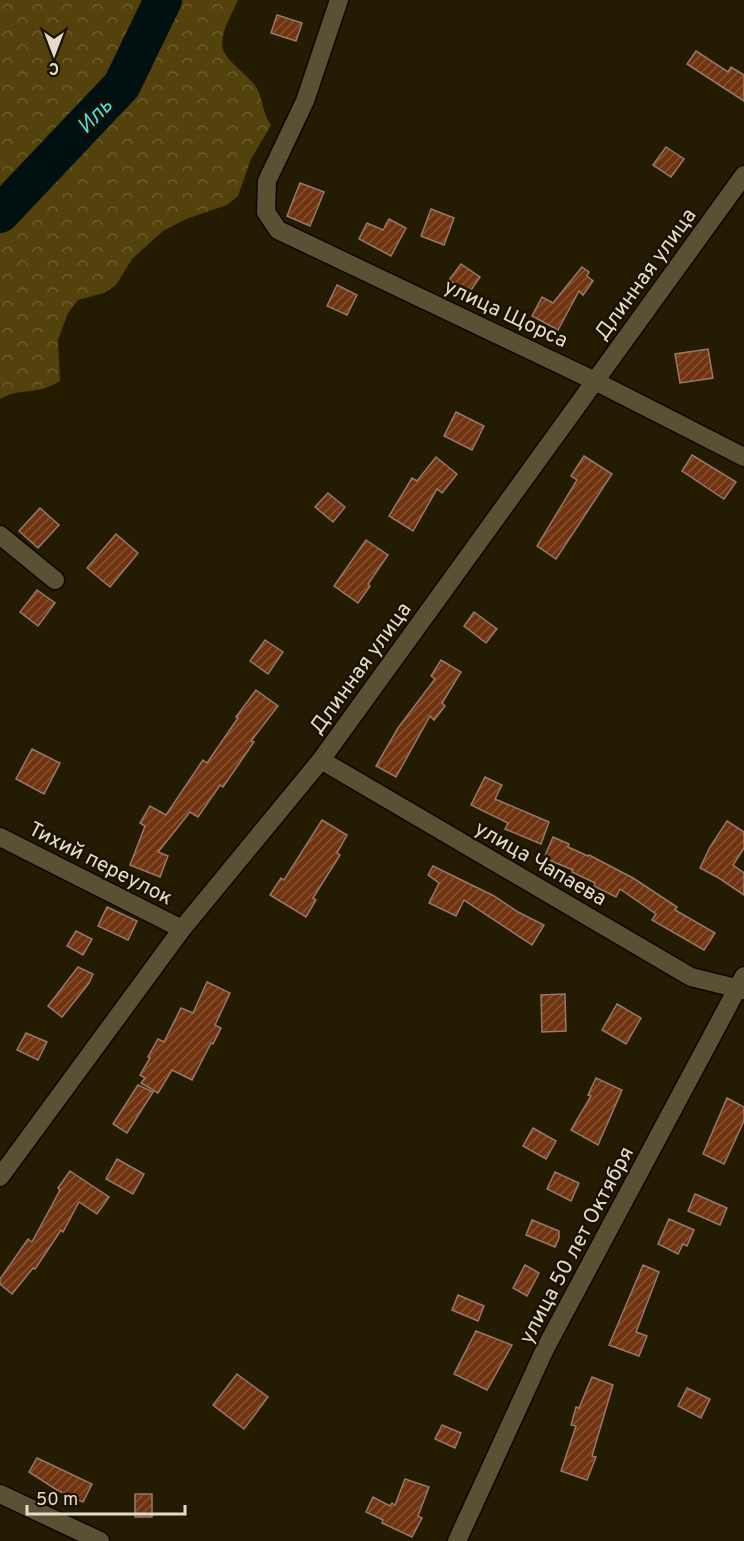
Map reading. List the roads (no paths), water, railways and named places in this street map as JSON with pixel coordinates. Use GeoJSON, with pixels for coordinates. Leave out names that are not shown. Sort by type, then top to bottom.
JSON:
{"type":"FeatureCollection","features":[{"type":"Feature","properties":{"kind":"street","name":"улица Щорса"},"geometry":{"type":"LineString","coordinates":[[339,0],[305,101],[267,181],[266,212],[278,230],[595,381],[744,458]]}},
{"type":"Feature","properties":{"kind":"street","name":"Длинная улица"},"geometry":{"type":"LineString","coordinates":[[0,1177],[182,929],[321,760],[744,176]]}},
{"type":"Feature","properties":{"kind":"street"},"geometry":{"type":"LineString","coordinates":[[0,535],[55,580]]}},
{"type":"Feature","properties":{"kind":"street","name":"улица Чапаева"},"geometry":{"type":"LineString","coordinates":[[321,760],[692,977],[742,985]]}},
{"type":"Feature","properties":{"kind":"street","name":"Тихий переулок"},"geometry":{"type":"LineString","coordinates":[[0,837],[182,929]]}},
{"type":"Feature","properties":{"kind":"street","name":"улица 50 лет Октября"},"geometry":{"type":"LineString","coordinates":[[457,1541],[545,1349],[742,985]]}},
{"type":"Feature","properties":{"kind":"street"},"geometry":{"type":"LineString","coordinates":[[0,1494],[100,1541]]}},
{"type":"Feature","properties":{"kind":"waterway","name":"Иль"},"geometry":{"type":"LineString","coordinates":[[0,214],[122,85],[163,0]]}}]}
